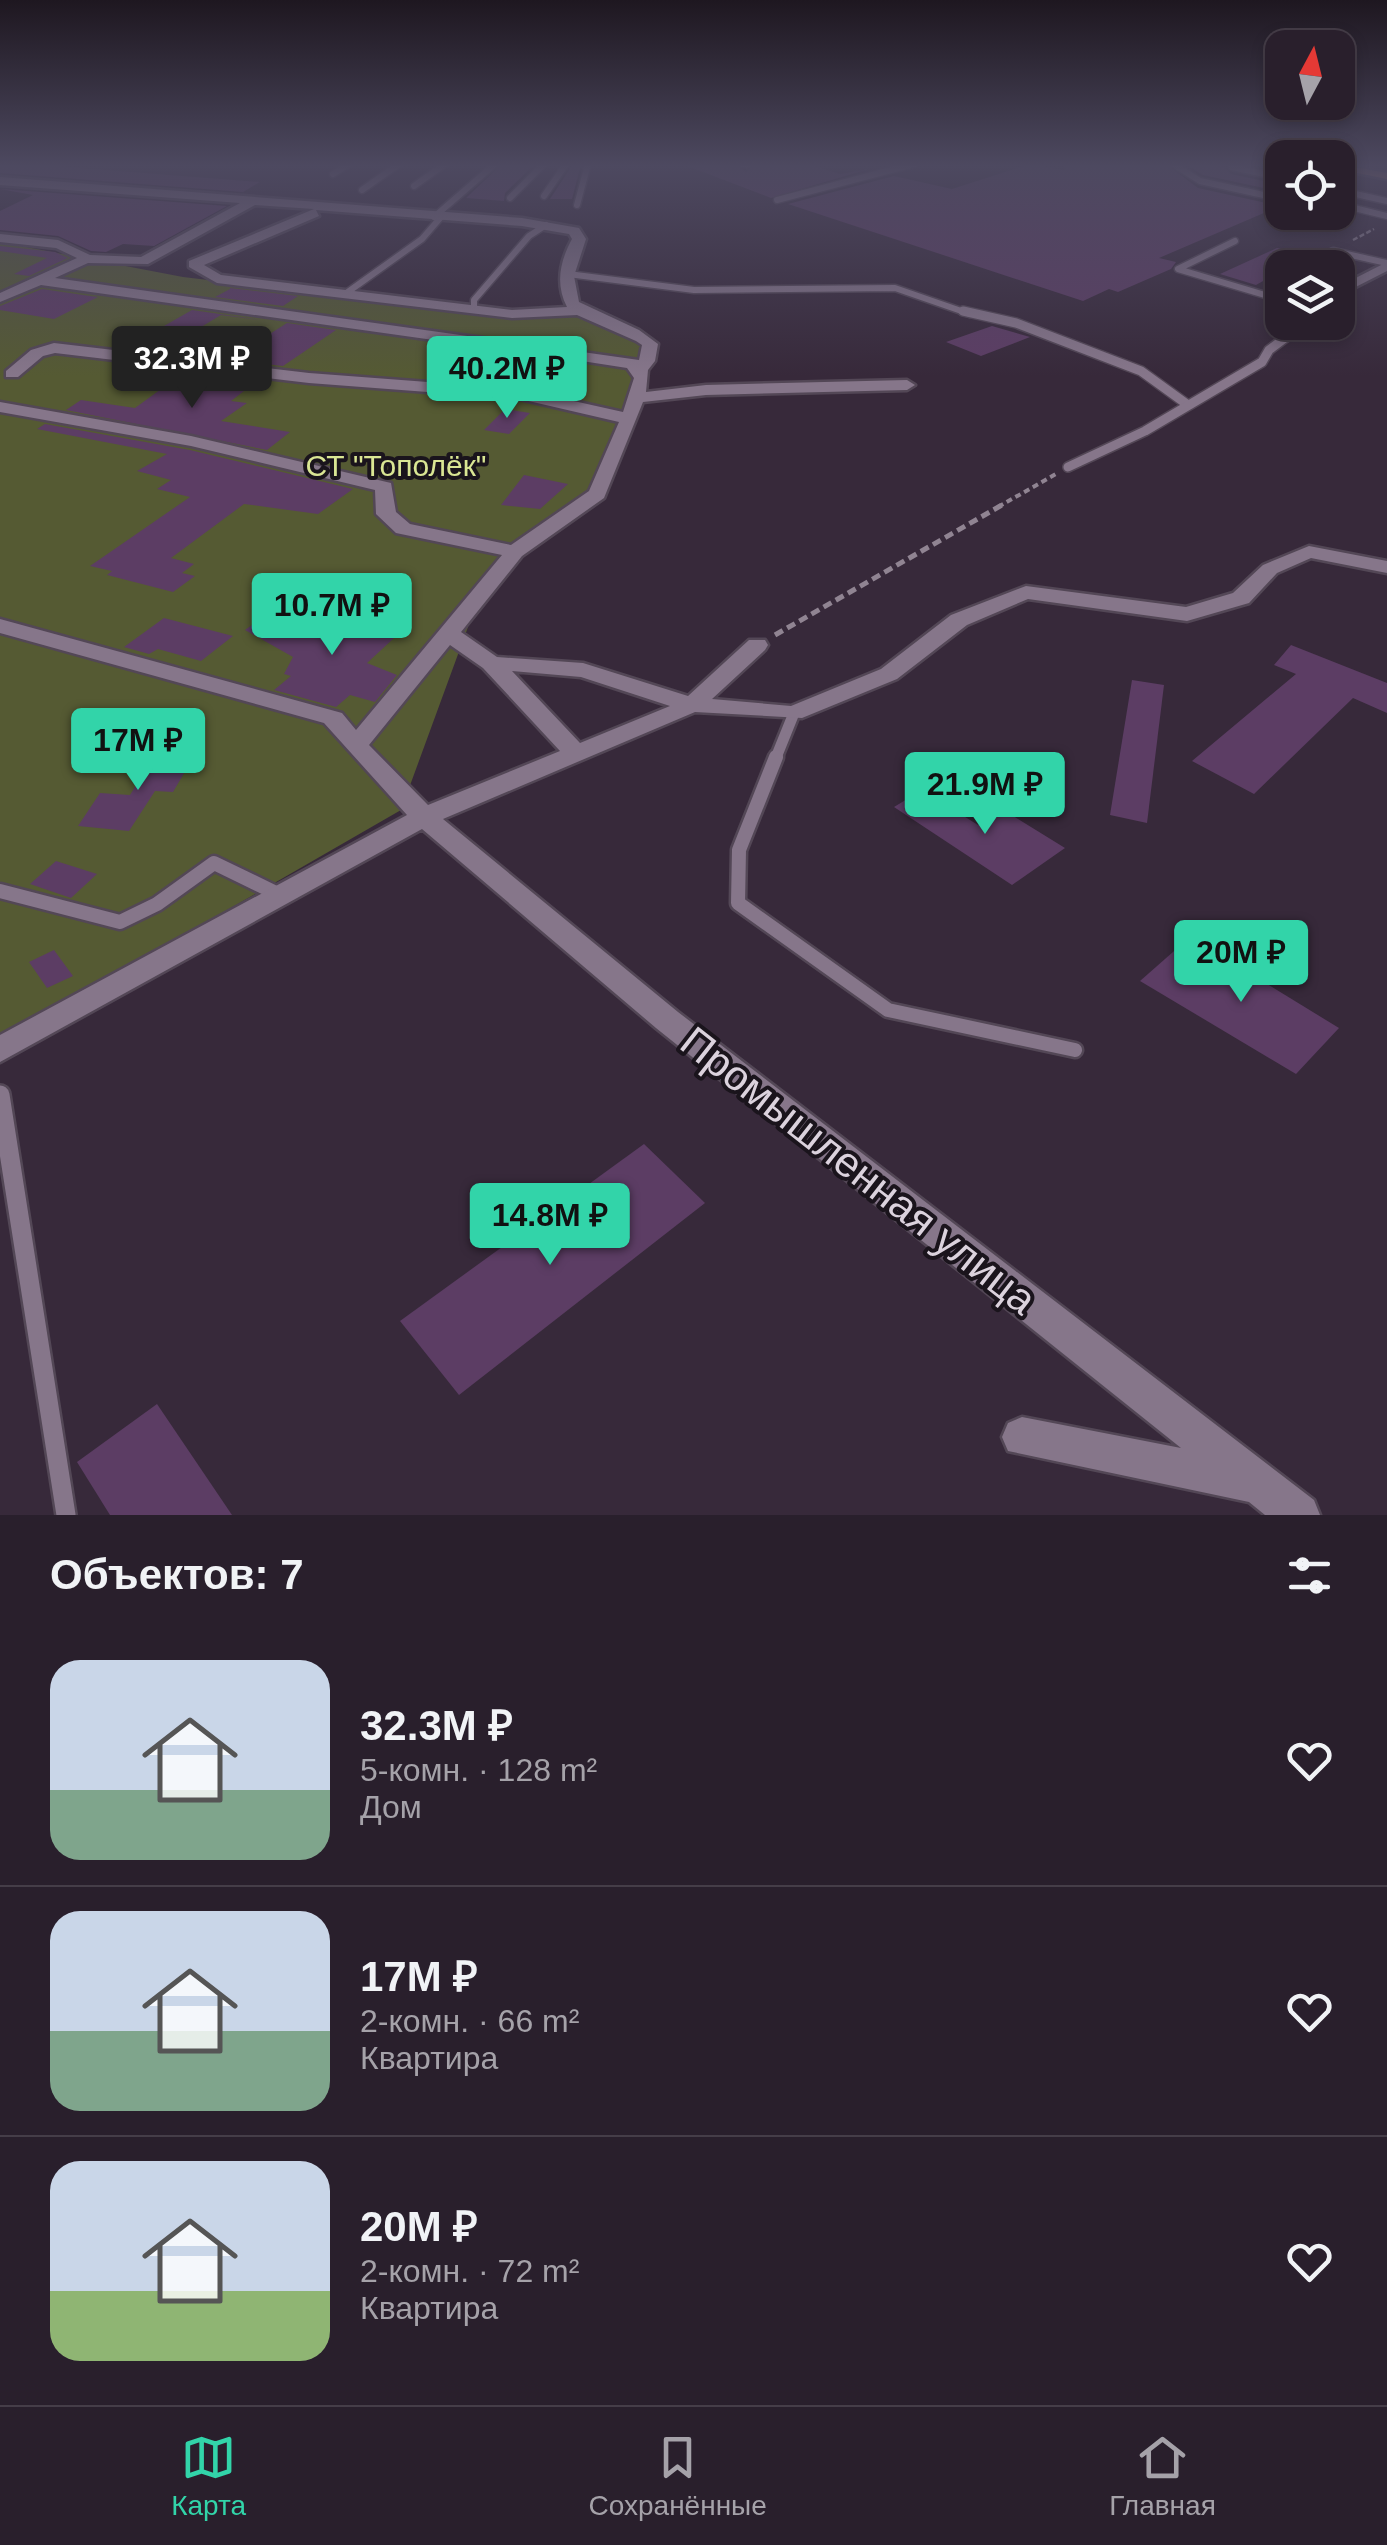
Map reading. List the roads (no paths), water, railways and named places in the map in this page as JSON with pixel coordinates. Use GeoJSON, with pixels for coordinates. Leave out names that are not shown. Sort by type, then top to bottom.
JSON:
{"type":"FeatureCollection","features":[{"type":"Feature","properties":{"kind":"street"},"geometry":{"type":"LineString","coordinates":[[0,298],[86,258],[143,261],[192,235]]}},
{"type":"Feature","properties":{"kind":"street"},"geometry":{"type":"LineString","coordinates":[[261,235],[194,264],[217,279],[474,306],[512,314],[579,311],[636,331],[650,344],[647,361],[640,369]]}},
{"type":"Feature","properties":{"kind":"street"},"geometry":{"type":"LineString","coordinates":[[576,235],[579,239],[570,252],[568,274],[571,302],[579,311]]}},
{"type":"Feature","properties":{"kind":"street"},"geometry":{"type":"LineString","coordinates":[[0,238],[50,244],[82,253],[86,258]]}},
{"type":"Feature","properties":{"kind":"street"},"geometry":{"type":"LineString","coordinates":[[1355,283],[1387,264]]}},
{"type":"Feature","properties":{"kind":"street"},"geometry":{"type":"LineString","coordinates":[[37,280],[585,356],[632,364],[640,369],[642,378],[629,419],[597,494],[515,552],[356,746]]}},
{"type":"Feature","properties":{"kind":"street"},"geometry":{"type":"LineString","coordinates":[[12,374],[38,352],[72,350],[309,378],[520,394],[629,419]]}},
{"type":"Feature","properties":{"kind":"street"},"geometry":{"type":"LineString","coordinates":[[633,398],[706,390],[907,386]]}},
{"type":"Feature","properties":{"kind":"street"},"geometry":{"type":"LineString","coordinates":[[0,407],[191,441],[384,487],[386,514],[403,529],[515,552]]}},
{"type":"Feature","properties":{"kind":"street"},"geometry":{"type":"LineString","coordinates":[[491,663],[584,670],[692,705],[794,713],[889,674],[959,620],[1026,592],[1187,614],[1240,598],[1270,569],[1309,552],[1387,567]]}},
{"type":"Feature","properties":{"kind":"street","name":"Промышленная улица"},"geometry":{"type":"LineString","coordinates":[[0,626],[333,718],[424,816],[667,1020],[1300,1515]]}},
{"type":"Feature","properties":{"kind":"street"},"geometry":{"type":"LineString","coordinates":[[449,634],[491,663],[577,754]]}},
{"type":"Feature","properties":{"kind":"street"},"geometry":{"type":"LineString","coordinates":[[0,1050],[424,816],[692,705],[756,645]]}},
{"type":"Feature","properties":{"kind":"street"},"geometry":{"type":"LineString","coordinates":[[1022,1437],[1258,1484]]}},
{"type":"Feature","properties":{"kind":"lane"},"geometry":{"type":"LineString","coordinates":[[345,294],[425,235]]}},
{"type":"Feature","properties":{"kind":"lane"},"geometry":{"type":"LineString","coordinates":[[474,306],[474,300],[530,235]]}},
{"type":"Feature","properties":{"kind":"lane"},"geometry":{"type":"LineString","coordinates":[[1235,241],[1178,269],[1265,295]]}},
{"type":"Feature","properties":{"kind":"lane"},"geometry":{"type":"LineString","coordinates":[[1355,256],[1387,264]]}},
{"type":"Feature","properties":{"kind":"lane"},"geometry":{"type":"LineString","coordinates":[[568,274],[694,290],[896,288],[980,316],[1016,323],[1141,371],[1188,405]]}},
{"type":"Feature","properties":{"kind":"lane"},"geometry":{"type":"LineString","coordinates":[[1068,467],[1262,362],[1269,350],[1282,340]]}},
{"type":"Feature","properties":{"kind":"lane"},"geometry":{"type":"LineString","coordinates":[[794,713],[739,850],[738,903],[888,1010],[1074,1050]]}},
{"type":"Feature","properties":{"kind":"lane"},"geometry":{"type":"LineString","coordinates":[[0,891],[120,922],[158,904],[214,863],[280,895]]}},
{"type":"Feature","properties":{"kind":"lane"},"geometry":{"type":"LineString","coordinates":[[0,1095],[66,1515]]}},
{"type":"Feature","properties":{"kind":"park label","name":"СТ \"Тополёк\""},"geometry":{"type":"Point","coordinates":[396,466]}}]}
